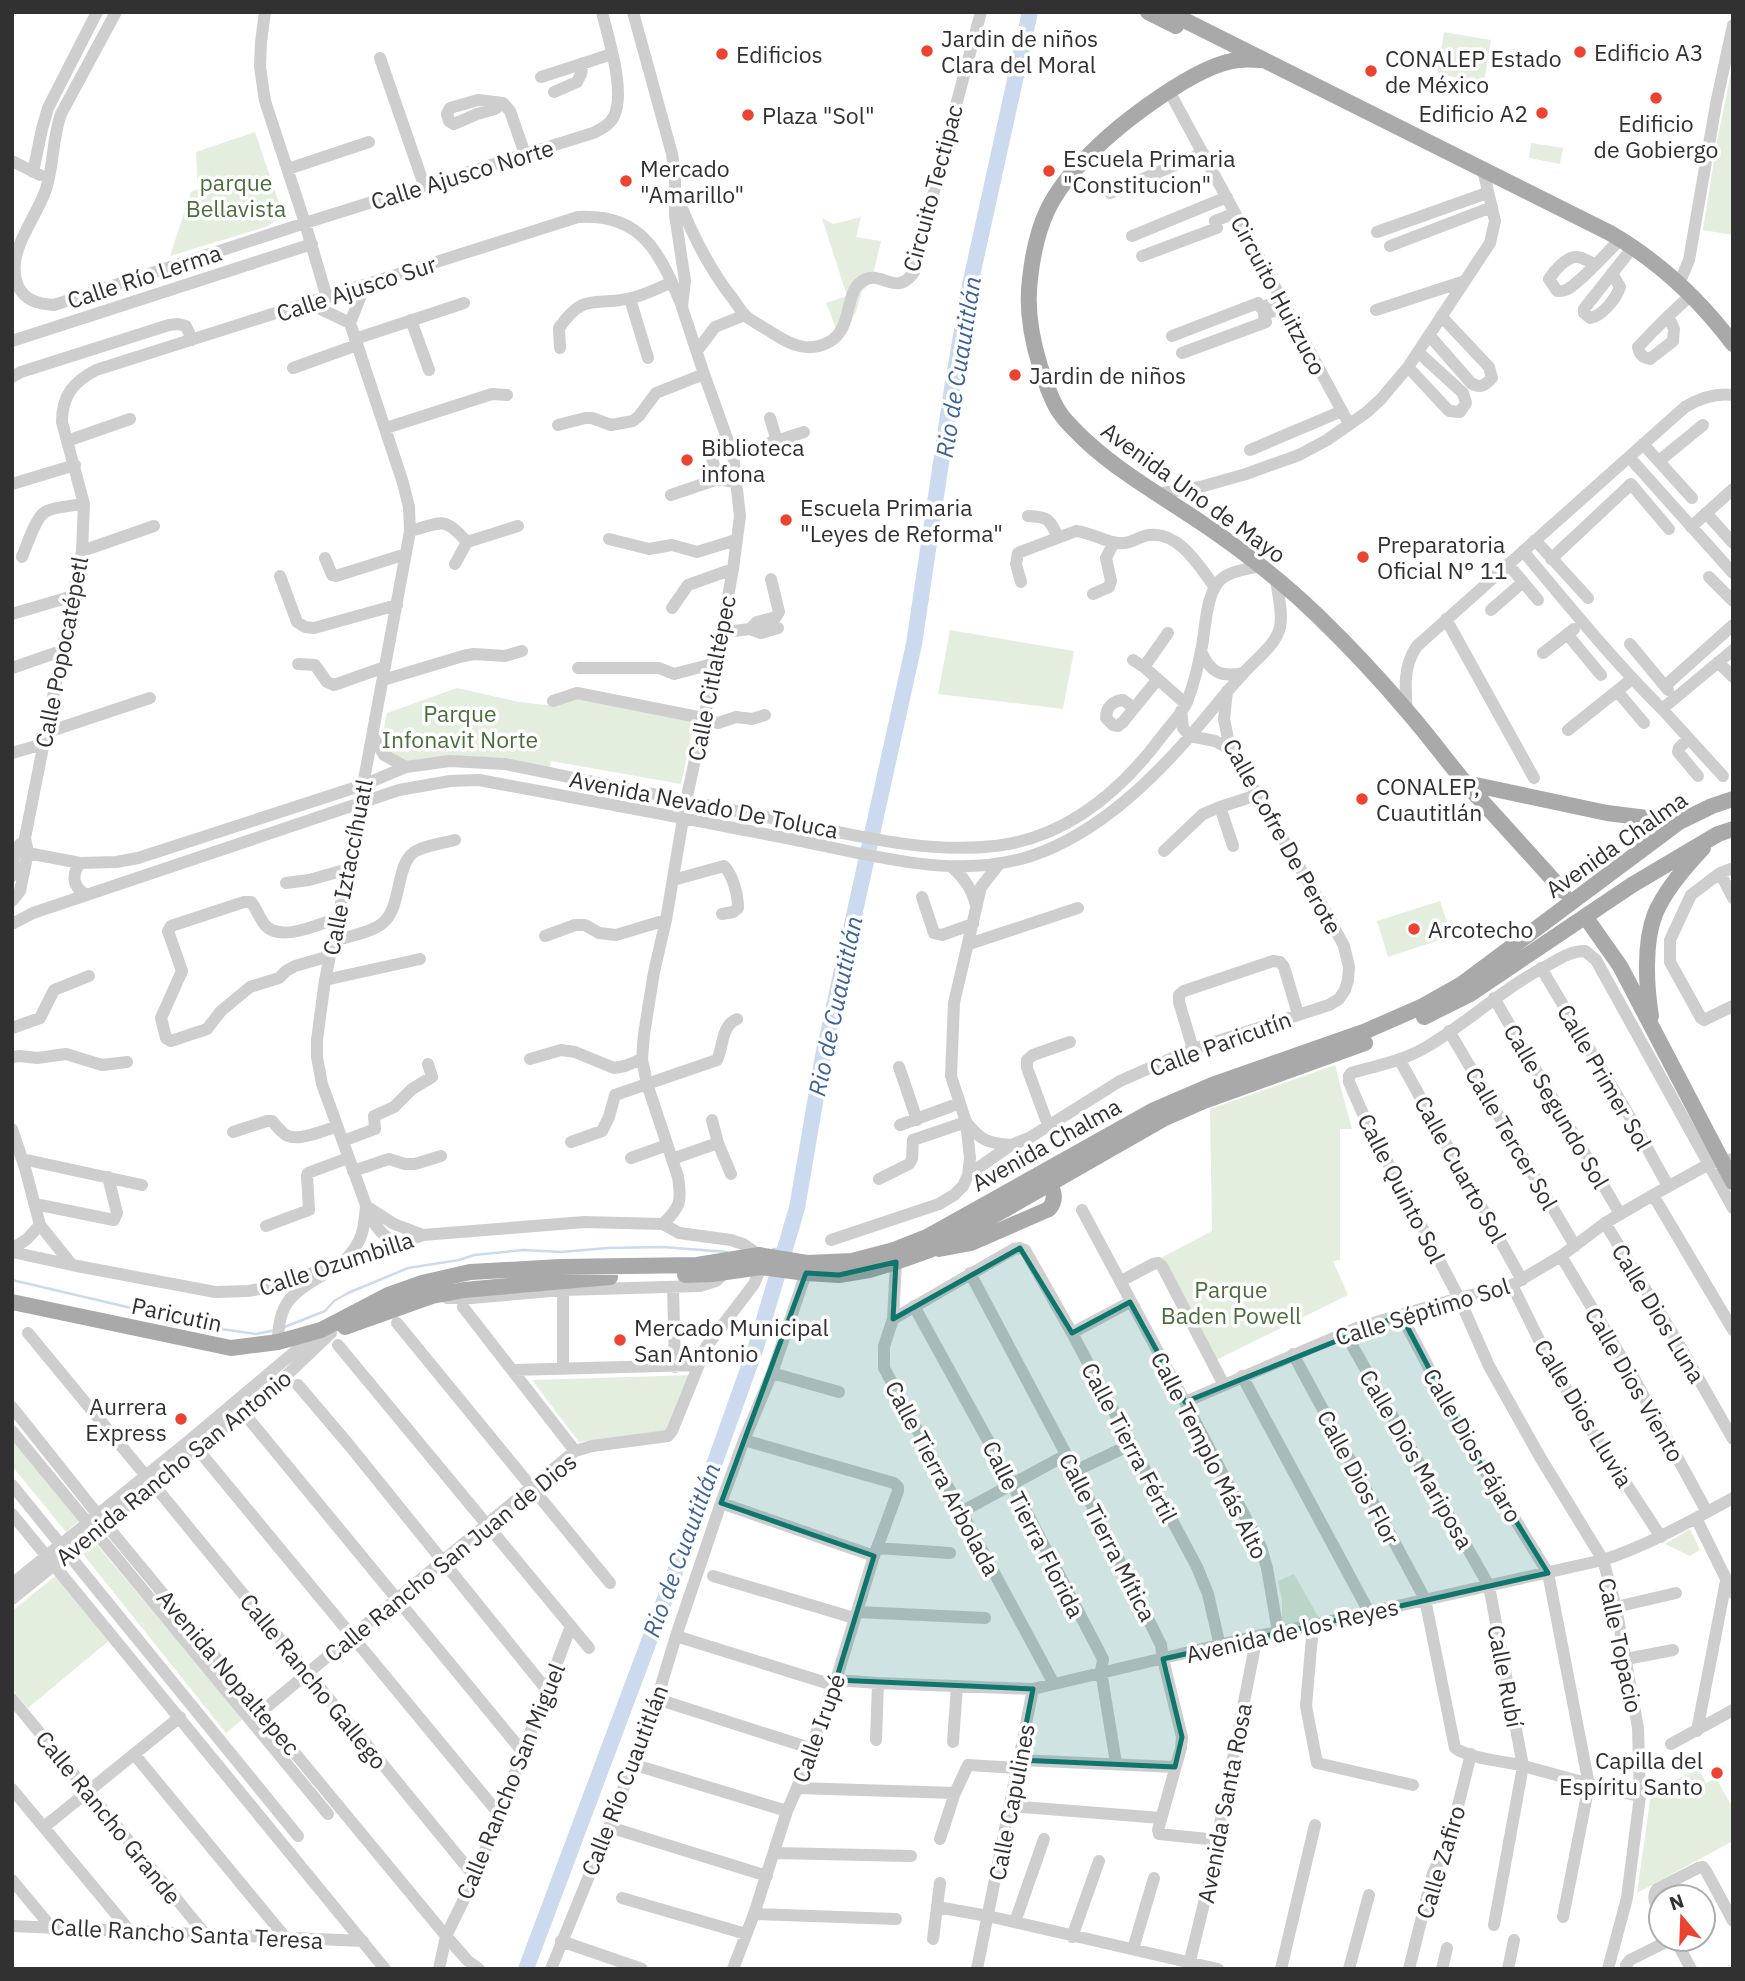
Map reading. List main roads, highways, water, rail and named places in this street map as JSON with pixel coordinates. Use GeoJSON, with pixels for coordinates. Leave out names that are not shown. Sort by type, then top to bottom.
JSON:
{"type":"FeatureCollection","features":[{"type":"Feature","properties":{"kind":"main road"},"geometry":{"type":"LineString","coordinates":[[1159,14],[1262,60],[1627,243],[1684,290],[1733,344]]}},
{"type":"Feature","properties":{"kind":"main road"},"geometry":{"type":"LineString","coordinates":[[1159,14],[1217,48],[1219,54],[1207,69]]}},
{"type":"Feature","properties":{"kind":"main road","name":"Avenida Uno de Mayo"},"geometry":{"type":"LineString","coordinates":[[1262,60],[1239,60],[1207,69],[1169,91],[1100,143],[1053,196],[1045,211],[1035,248],[1029,288],[1029,321],[1047,386],[1068,424],[1106,459],[1212,530],[1316,614],[1407,711],[1466,783],[1563,891]]}},
{"type":"Feature","properties":{"kind":"main road"},"geometry":{"type":"LineString","coordinates":[[1466,783],[1607,813],[1679,822]]}},
{"type":"Feature","properties":{"kind":"main road","name":"Avenida Chalma"},"geometry":{"type":"LineString","coordinates":[[1466,989],[1679,822],[1733,799]]}},
{"type":"Feature","properties":{"kind":"main road"},"geometry":{"type":"LineString","coordinates":[[1653,1028],[1647,970],[1655,915],[1680,874],[1700,852],[1726,832]]}},
{"type":"Feature","properties":{"kind":"main road","name":"Avenida Chalma"},"geometry":{"type":"LineString","coordinates":[[330,1336],[388,1295],[422,1283],[470,1272],[697,1265],[767,1259],[807,1263],[852,1261],[894,1250],[927,1237],[1204,1101],[1378,1038],[1466,989],[1632,885],[1726,832]]}},
{"type":"Feature","properties":{"kind":"main road"},"geometry":{"type":"LineString","coordinates":[[1589,922],[1620,966],[1733,1182]]}},
{"type":"Feature","properties":{"kind":"main road","name":"Avenida Chalma"},"geometry":{"type":"LineString","coordinates":[[330,1336],[348,1325],[432,1296],[464,1290],[601,1277],[712,1274],[767,1259],[806,1273],[839,1275],[869,1270],[930,1250],[971,1243],[1049,1209],[1054,1203],[1055,1194],[1046,1178]]}},
{"type":"Feature","properties":{"kind":"main road","name":"Paricutin"},"geometry":{"type":"LineString","coordinates":[[12,1302],[230,1348],[278,1332],[330,1336]]}},
{"type":"Feature","properties":{"kind":"waterway","name":"Rio de Cuautitlán"},"geometry":{"type":"LineString","coordinates":[[526,1969],[690,1532],[756,1347],[797,1208],[823,1056],[914,644],[970,285],[1030,12]]}},
{"type":"Feature","properties":{"kind":"waterway"},"geometry":{"type":"LineString","coordinates":[[282,1328],[325,1311],[334,1301],[348,1293],[408,1268],[474,1255],[524,1250],[561,1252],[663,1247],[727,1252]]}},
{"type":"Feature","properties":{"kind":"waterway"},"geometry":{"type":"LineString","coordinates":[[773,1249],[785,1249]]}},
{"type":"Feature","properties":{"kind":"waterway"},"geometry":{"type":"LineString","coordinates":[[12,1280],[221,1329],[256,1334],[276,1330]]}},
{"type":"Feature","properties":{"kind":"place","name":"Jardin de niños Clara del Moral"},"geometry":{"type":"Point","coordinates":[927,51]}},
{"type":"Feature","properties":{"kind":"place","name":"Edificio A3"},"geometry":{"type":"Point","coordinates":[1580,52]}},
{"type":"Feature","properties":{"kind":"place","name":"Edificios"},"geometry":{"type":"Point","coordinates":[722,54]}},
{"type":"Feature","properties":{"kind":"place","name":"CONALEP Estado de México"},"geometry":{"type":"Point","coordinates":[1371,71]}},
{"type":"Feature","properties":{"kind":"place","name":"Edificio de Gobiergo"},"geometry":{"type":"Point","coordinates":[1656,98]}},
{"type":"Feature","properties":{"kind":"place","name":"Edificio A2"},"geometry":{"type":"Point","coordinates":[1542,113]}},
{"type":"Feature","properties":{"kind":"place","name":"Plaza \"Sol\""},"geometry":{"type":"Point","coordinates":[748,115]}},
{"type":"Feature","properties":{"kind":"place","name":"Escuela Primaria \"Constitucion\""},"geometry":{"type":"Point","coordinates":[1049,171]}},
{"type":"Feature","properties":{"kind":"place","name":"Mercado \"Amarillo\""},"geometry":{"type":"Point","coordinates":[626,181]}},
{"type":"Feature","properties":{"kind":"place","name":"Jardin de niños"},"geometry":{"type":"Point","coordinates":[1015,375]}},
{"type":"Feature","properties":{"kind":"place","name":"Biblioteca infona"},"geometry":{"type":"Point","coordinates":[687,460]}},
{"type":"Feature","properties":{"kind":"place","name":"Escuela Primaria \"Leyes de Reforma\""},"geometry":{"type":"Point","coordinates":[786,520]}},
{"type":"Feature","properties":{"kind":"place","name":"Preparatoria Oficial N° 11"},"geometry":{"type":"Point","coordinates":[1363,557]}},
{"type":"Feature","properties":{"kind":"place","name":"CONALEP, Cuautitlán"},"geometry":{"type":"Point","coordinates":[1362,799]}},
{"type":"Feature","properties":{"kind":"place","name":"Arcotecho"},"geometry":{"type":"Point","coordinates":[1414,929]}},
{"type":"Feature","properties":{"kind":"place","name":"Mercado Municipal San Antonio"},"geometry":{"type":"Point","coordinates":[620,1340]}},
{"type":"Feature","properties":{"kind":"place","name":"Aurrera Express"},"geometry":{"type":"Point","coordinates":[181,1419]}},
{"type":"Feature","properties":{"kind":"place","name":"Capilla del Espíritu Santo"},"geometry":{"type":"Point","coordinates":[1717,1773]}},
{"type":"Feature","properties":{"kind":"park label","name":"parque Bellavista"},"geometry":{"type":"Point","coordinates":[236,195]}},
{"type":"Feature","properties":{"kind":"park label","name":"Parque Infonavit Norte"},"geometry":{"type":"Point","coordinates":[460,726]}},
{"type":"Feature","properties":{"kind":"park label","name":"Parque Baden Powell"},"geometry":{"type":"Point","coordinates":[1231,1302]}}]}
